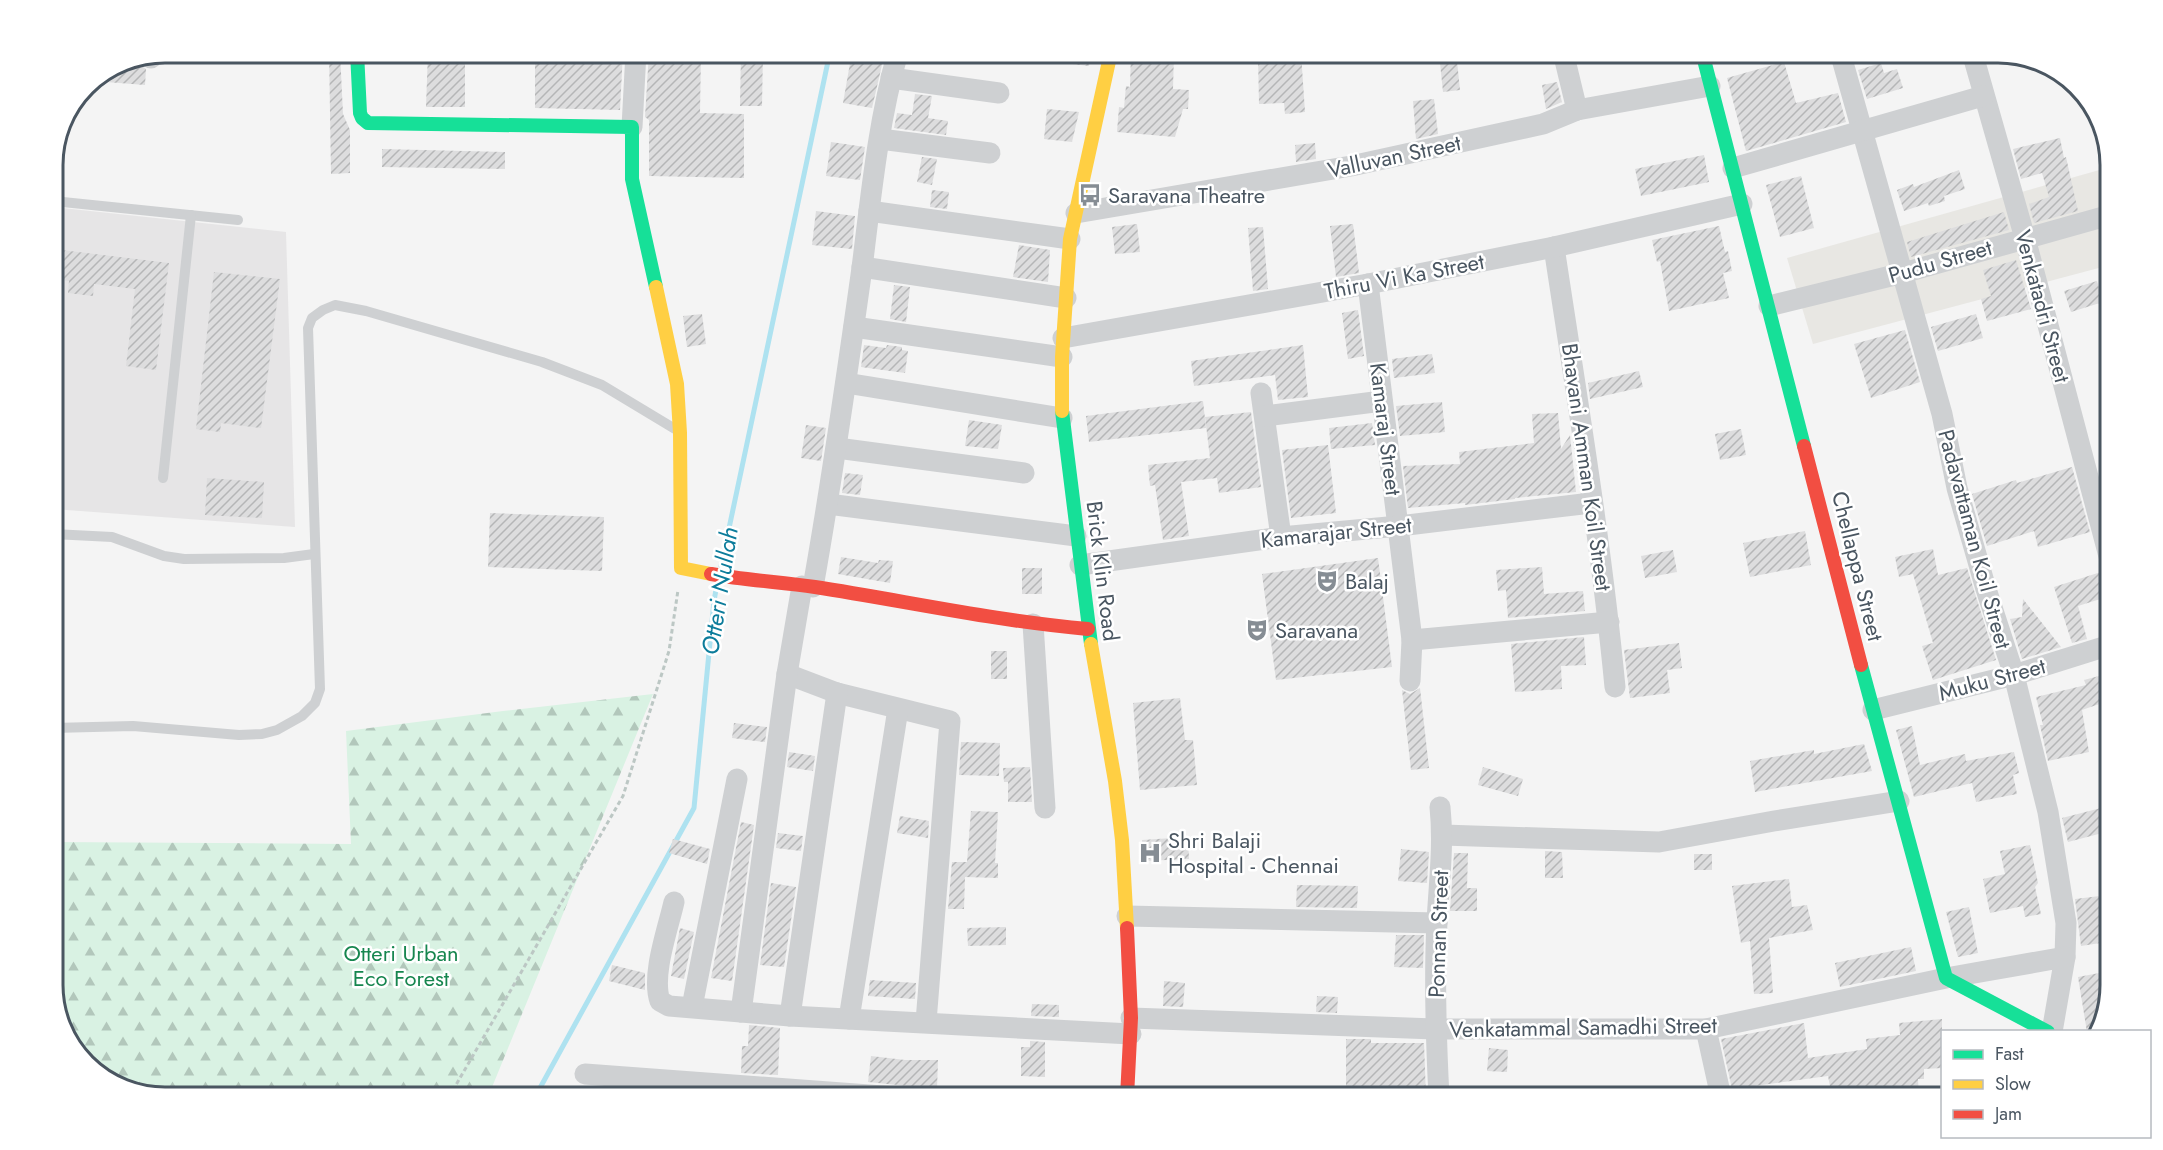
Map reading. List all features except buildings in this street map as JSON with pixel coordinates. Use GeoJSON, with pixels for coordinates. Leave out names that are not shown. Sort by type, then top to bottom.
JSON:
{"type":"FeatureCollection","features":[{"type":"Feature","properties":{"kind":"street"},"geometry":{"type":"LineString","coordinates":[[358,63],[360,113],[368,123],[632,128]]}},
{"type":"Feature","properties":{"kind":"street"},"geometry":{"type":"LineString","coordinates":[[635,63],[632,179],[677,384],[687,569],[743,580],[808,587],[1033,624],[1088,629]]}},
{"type":"Feature","properties":{"kind":"street"},"geometry":{"type":"LineString","coordinates":[[741,1012],[787,674],[828,504],[880,139],[895,63]]}},
{"type":"Feature","properties":{"kind":"street","name":"Brick Klin Road"},"geometry":{"type":"LineString","coordinates":[[1109,63],[1070,239],[1062,347],[1062,418],[1088,629],[1115,781],[1127,916],[1131,1026],[1128,1087]]}},
{"type":"Feature","properties":{"kind":"street"},"geometry":{"type":"LineString","coordinates":[[1566,63],[1577,110]]}},
{"type":"Feature","properties":{"kind":"street","name":"Chellappa Street"},"geometry":{"type":"LineString","coordinates":[[1705,63],[1873,710],[1946,978]]}},
{"type":"Feature","properties":{"kind":"street","name":"Padavattaman Koil Street"},"geometry":{"type":"LineString","coordinates":[[1843,63],[1942,414],[1957,488],[2014,675],[2048,812],[2066,923],[2065,957],[2050,1030]]}},
{"type":"Feature","properties":{"kind":"street","name":"Venkatadri Street"},"geometry":{"type":"LineString","coordinates":[[1975,63],[2025,238],[2100,522]]}},
{"type":"Feature","properties":{"kind":"street"},"geometry":{"type":"LineString","coordinates":[[891,78],[999,93]]}},
{"type":"Feature","properties":{"kind":"street","name":"Valluvan Street"},"geometry":{"type":"LineString","coordinates":[[1076,213],[1351,166],[1543,123],[1577,110],[1710,86]]}},
{"type":"Feature","properties":{"kind":"street"},"geometry":{"type":"LineString","coordinates":[[1733,168],[1983,96]]}},
{"type":"Feature","properties":{"kind":"street"},"geometry":{"type":"LineString","coordinates":[[880,139],[990,153]]}},
{"type":"Feature","properties":{"kind":"street","name":"Thiru Vi Ka Street"},"geometry":{"type":"LineString","coordinates":[[854,327],[1062,347],[1554,247],[1742,204]]}},
{"type":"Feature","properties":{"kind":"street"},"geometry":{"type":"LineString","coordinates":[[869,212],[1070,239]]}},
{"type":"Feature","properties":{"kind":"street","name":"Pudu Street"},"geometry":{"type":"LineString","coordinates":[[1769,306],[1903,273],[2100,218]]}},
{"type":"Feature","properties":{"kind":"street","name":"Bhavani Amman Koil Street"},"geometry":{"type":"LineString","coordinates":[[1554,247],[1603,569],[1615,687]]}},
{"type":"Feature","properties":{"kind":"street"},"geometry":{"type":"LineString","coordinates":[[862,267],[1066,298]]}},
{"type":"Feature","properties":{"kind":"street","name":"Kamaraj Street"},"geometry":{"type":"LineString","coordinates":[[1368,284],[1412,640],[1410,681]]}},
{"type":"Feature","properties":{"kind":"street"},"geometry":{"type":"LineString","coordinates":[[846,383],[1062,418]]}},
{"type":"Feature","properties":{"kind":"street"},"geometry":{"type":"LineString","coordinates":[[1261,393],[1281,537]]}},
{"type":"Feature","properties":{"kind":"street"},"geometry":{"type":"LineString","coordinates":[[1264,416],[1382,401]]}},
{"type":"Feature","properties":{"kind":"street"},"geometry":{"type":"LineString","coordinates":[[837,448],[1024,473]]}},
{"type":"Feature","properties":{"kind":"street","name":"Kamarajar Street"},"geometry":{"type":"LineString","coordinates":[[1080,564],[1281,537],[1399,526],[1591,502]]}},
{"type":"Feature","properties":{"kind":"street"},"geometry":{"type":"LineString","coordinates":[[828,504],[1076,536]]}},
{"type":"Feature","properties":{"kind":"street"},"geometry":{"type":"LineString","coordinates":[[1412,640],[1609,622]]}},
{"type":"Feature","properties":{"kind":"street"},"geometry":{"type":"LineString","coordinates":[[1033,624],[1045,808]]}},
{"type":"Feature","properties":{"kind":"street","name":"Muku Street"},"geometry":{"type":"LineString","coordinates":[[1873,710],[2014,675],[2100,648]]}},
{"type":"Feature","properties":{"kind":"street"},"geometry":{"type":"LineString","coordinates":[[787,674],[837,693],[950,721],[926,1022]]}},
{"type":"Feature","properties":{"kind":"street"},"geometry":{"type":"LineString","coordinates":[[790,1016],[837,693]]}},
{"type":"Feature","properties":{"kind":"street"},"geometry":{"type":"LineString","coordinates":[[849,1019],[898,709]]}},
{"type":"Feature","properties":{"kind":"street"},"geometry":{"type":"LineString","coordinates":[[692,1007],[737,779]]}},
{"type":"Feature","properties":{"kind":"street"},"geometry":{"type":"LineString","coordinates":[[1443,835],[1659,842],[1899,801]]}},
{"type":"Feature","properties":{"kind":"street","name":"Ponnan Street"},"geometry":{"type":"LineString","coordinates":[[1438,1087],[1435,1029],[1437,923],[1443,835],[1440,807]]}},
{"type":"Feature","properties":{"kind":"street","name":"Venkatammal Samadhi Street"},"geometry":{"type":"LineString","coordinates":[[674,902],[656,991],[660,1001],[669,1006],[849,1019],[1131,1026],[1706,1029],[1946,978],[2065,957]]}},
{"type":"Feature","properties":{"kind":"street"},"geometry":{"type":"LineString","coordinates":[[1127,916],[1437,923]]}},
{"type":"Feature","properties":{"kind":"street"},"geometry":{"type":"LineString","coordinates":[[1946,978],[2046,1030]]}},
{"type":"Feature","properties":{"kind":"street"},"geometry":{"type":"LineString","coordinates":[[1706,1029],[1719,1087]]}},
{"type":"Feature","properties":{"kind":"street"},"geometry":{"type":"LineString","coordinates":[[585,1074],[753,1087]]}},
{"type":"Feature","properties":{"kind":"lane"},"geometry":{"type":"LineString","coordinates":[[63,202],[238,220]]}},
{"type":"Feature","properties":{"kind":"lane"},"geometry":{"type":"LineString","coordinates":[[163,478],[191,215]]}},
{"type":"Feature","properties":{"kind":"lane"},"geometry":{"type":"LineString","coordinates":[[63,728],[133,726],[239,735],[262,734],[277,730],[303,716],[315,703],[320,689],[308,328],[312,318],[323,310],[335,306],[366,311],[542,362],[602,385],[680,433]]}},
{"type":"Feature","properties":{"kind":"lane"},"geometry":{"type":"LineString","coordinates":[[63,535],[112,537],[164,556],[184,559],[284,558],[314,554]]}},
{"type":"Feature","properties":{"kind":"path"},"geometry":{"type":"LineString","coordinates":[[455,1087],[623,796],[669,651],[687,569]]}},
{"type":"Feature","properties":{"kind":"shaded area"},"geometry":{"type":"Polygon","coordinates":[[[2100,170],[2100,268],[1813,344],[1787,258],[2100,170]]]}},
{"type":"Feature","properties":{"kind":"shaded area"},"geometry":{"type":"Polygon","coordinates":[[[63,208],[286,232],[295,527],[63,510],[63,208]]]}},
{"type":"Feature","properties":{"kind":"green space","name":"Otteri Urban Eco Forest"},"geometry":{"type":"Polygon","coordinates":[[[653,694],[492,1087],[165,1087],[132,1082],[109,1070],[88,1052],[68,1018],[63,991],[63,842],[351,844],[346,731],[653,694]]]}},
{"type":"Feature","properties":{"kind":"waterway","name":"Otteri Nullah"},"geometry":{"type":"LineString","coordinates":[[721,566],[828,63]]}},
{"type":"Feature","properties":{"kind":"waterway","name":"Otteri Nullah"},"geometry":{"type":"LineString","coordinates":[[541,1087],[694,808],[717,584]]}},
{"type":"Feature","properties":{"kind":"traffic: fast"},"geometry":{"type":"LineString","coordinates":[[358,63],[360,113],[368,123],[632,127],[632,179],[656,287]]}},
{"type":"Feature","properties":{"kind":"traffic: fast"},"geometry":{"type":"LineString","coordinates":[[1705,63],[1804,446]]}},
{"type":"Feature","properties":{"kind":"traffic: fast"},"geometry":{"type":"LineString","coordinates":[[1062,411],[1091,644]]}},
{"type":"Feature","properties":{"kind":"traffic: fast"},"geometry":{"type":"LineString","coordinates":[[1861,665],[1946,978],[2044,1030]]}},
{"type":"Feature","properties":{"kind":"traffic: slow"},"geometry":{"type":"LineString","coordinates":[[1062,411],[1062,357],[1070,239],[1109,63]]}},
{"type":"Feature","properties":{"kind":"traffic: slow"},"geometry":{"type":"LineString","coordinates":[[656,287],[677,384],[680,433],[681,568],[711,574]]}},
{"type":"Feature","properties":{"kind":"traffic: slow"},"geometry":{"type":"LineString","coordinates":[[1091,644],[1115,781],[1122,840],[1127,928]]}},
{"type":"Feature","properties":{"kind":"traffic: jam"},"geometry":{"type":"LineString","coordinates":[[1804,446],[1861,665]]}},
{"type":"Feature","properties":{"kind":"traffic: jam"},"geometry":{"type":"LineString","coordinates":[[711,574],[815,587],[985,616],[1088,629]]}},
{"type":"Feature","properties":{"kind":"traffic: jam"},"geometry":{"type":"LineString","coordinates":[[1127,928],[1131,1018],[1128,1087]]}},
{"type":"Feature","properties":{"kind":"place","name":"Saravana Theatre"},"geometry":{"type":"Point","coordinates":[1090,195]}},
{"type":"Feature","properties":{"kind":"place","name":"Balaj"},"geometry":{"type":"Point","coordinates":[1327,581]}},
{"type":"Feature","properties":{"kind":"place","name":"Saravana"},"geometry":{"type":"Point","coordinates":[1257,630]}},
{"type":"Feature","properties":{"kind":"place","name":"Shri Balaji Hospital - Chennai"},"geometry":{"type":"Point","coordinates":[1150,853]}}]}
